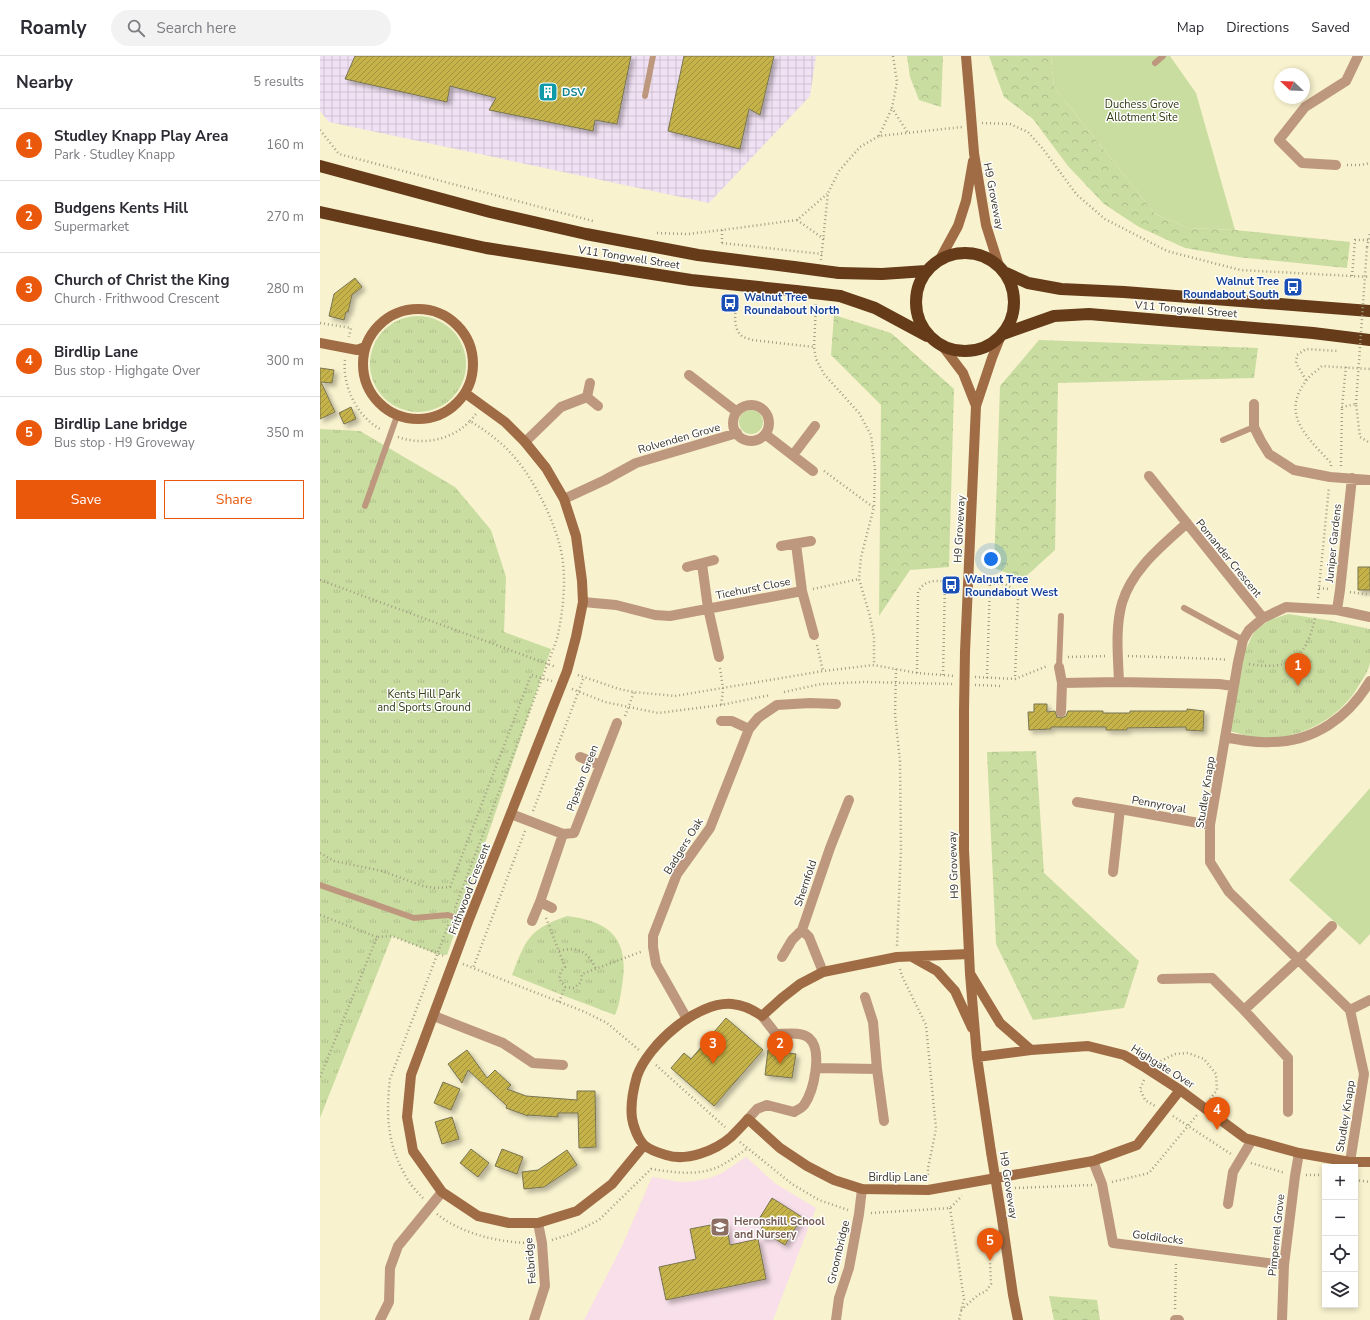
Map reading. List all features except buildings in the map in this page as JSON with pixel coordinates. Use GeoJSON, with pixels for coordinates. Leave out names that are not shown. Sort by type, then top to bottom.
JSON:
{"type":"FeatureCollection","features":[{"type":"Feature","properties":{"kind":"highway","name":"V11 Tongwell Street"},"geometry":{"type":"LineString","coordinates":[[320,166],[490,212],[586,234],[698,255],[839,273],[882,274],[926,272]]}},
{"type":"Feature","properties":{"kind":"highway","name":"V11 Tongwell Street"},"geometry":{"type":"LineString","coordinates":[[320,212],[486,248],[684,278],[840,296],[875,308],[928,336]]}},
{"type":"Feature","properties":{"kind":"highway"},"geometry":{"type":"LineString","coordinates":[[971,253],[986,257],[1002,269],[1014,293],[1013,315],[1002,336],[983,349],[963,352],[944,348],[928,336],[919,321],[915,304],[918,287],[926,272],[940,259],[955,254],[971,253]]}},
{"type":"Feature","properties":{"kind":"highway","name":"V11 Tongwell Street"},"geometry":{"type":"LineString","coordinates":[[1002,269],[1028,283],[1061,289],[1124,292],[1370,311]]}},
{"type":"Feature","properties":{"kind":"highway","name":"V11 Tongwell Street"},"geometry":{"type":"LineString","coordinates":[[1002,336],[1054,316],[1089,314],[1314,333],[1370,340]]}},
{"type":"Feature","properties":{"kind":"street","name":"H9 Groveway"},"geometry":{"type":"LineString","coordinates":[[966,56],[974,153],[986,225],[1002,269]]}},
{"type":"Feature","properties":{"kind":"street"},"geometry":{"type":"LineString","coordinates":[[1336,165],[1302,163],[1279,140],[1305,107],[1346,81],[1358,56]]}},
{"type":"Feature","properties":{"kind":"street","name":"H9 Groveway"},"geometry":{"type":"LineString","coordinates":[[940,259],[958,226],[964,207],[974,153]]}},
{"type":"Feature","properties":{"kind":"street"},"geometry":{"type":"LineString","coordinates":[[423,308],[441,313],[456,324],[467,339],[473,357],[472,375],[465,393],[456,405],[443,414],[428,419],[413,419],[397,416],[382,407],[370,393],[364,380],[362,361],[365,347],[374,330],[387,318],[404,310],[423,308]]}},
{"type":"Feature","properties":{"kind":"street","name":"H9 Groveway"},"geometry":{"type":"LineString","coordinates":[[1002,336],[992,358],[976,406],[965,652],[964,850],[970,974],[977,1057],[1018,1320]]}},
{"type":"Feature","properties":{"kind":"street"},"geometry":{"type":"LineString","coordinates":[[320,343],[357,350],[365,347]]}},
{"type":"Feature","properties":{"kind":"street","name":"H9 Groveway"},"geometry":{"type":"LineString","coordinates":[[944,348],[963,373],[976,406]]}},
{"type":"Feature","properties":{"kind":"street"},"geometry":{"type":"LineString","coordinates":[[689,375],[737,412],[741,408],[752,405],[762,408],[766,413],[769,423],[765,434],[793,455],[818,470]]}},
{"type":"Feature","properties":{"kind":"street"},"geometry":{"type":"LineString","coordinates":[[587,397],[590,384]]}},
{"type":"Feature","properties":{"kind":"street","name":"Frithwood Crescent"},"geometry":{"type":"LineString","coordinates":[[465,393],[505,422],[525,442],[546,468],[564,499],[576,536],[582,581],[583,602],[576,636],[562,685],[468,922],[411,1075],[407,1117],[413,1151],[442,1192],[478,1216],[509,1223],[538,1224],[577,1211],[612,1184],[644,1145]]}},
{"type":"Feature","properties":{"kind":"street"},"geometry":{"type":"LineString","coordinates":[[587,397],[598,406]]}},
{"type":"Feature","properties":{"kind":"street"},"geometry":{"type":"LineString","coordinates":[[525,442],[561,407],[587,397]]}},
{"type":"Feature","properties":{"kind":"street"},"geometry":{"type":"LineString","coordinates":[[1254,404],[1254,427],[1269,454],[1294,470],[1324,476],[1370,480]]}},
{"type":"Feature","properties":{"kind":"street","name":"Rolvenden Grove"},"geometry":{"type":"LineString","coordinates":[[737,412],[733,422],[737,433],[745,440],[756,440],[765,434]]}},
{"type":"Feature","properties":{"kind":"street"},"geometry":{"type":"LineString","coordinates":[[793,455],[814,426]]}},
{"type":"Feature","properties":{"kind":"street","name":"Rolvenden Grove"},"geometry":{"type":"LineString","coordinates":[[564,499],[605,480],[636,463],[737,433]]}},
{"type":"Feature","properties":{"kind":"street"},"geometry":{"type":"LineString","coordinates":[[1149,476],[1187,523]]}},
{"type":"Feature","properties":{"kind":"street","name":"Juniper Gardens"},"geometry":{"type":"LineString","coordinates":[[1337,610],[1352,478]]}},
{"type":"Feature","properties":{"kind":"street","name":"Pomander Crescent"},"geometry":{"type":"LineString","coordinates":[[1119,682],[1119,626],[1122,602],[1142,566],[1187,523],[1263,618]]}},
{"type":"Feature","properties":{"kind":"street"},"geometry":{"type":"LineString","coordinates":[[781,546],[811,541]]}},
{"type":"Feature","properties":{"kind":"street","name":"Ticehurst Close"},"geometry":{"type":"LineString","coordinates":[[796,544],[802,591],[814,635]]}},
{"type":"Feature","properties":{"kind":"street"},"geometry":{"type":"LineString","coordinates":[[687,567],[714,560]]}},
{"type":"Feature","properties":{"kind":"street","name":"Ticehurst Close"},"geometry":{"type":"LineString","coordinates":[[702,564],[708,608],[719,657]]}},
{"type":"Feature","properties":{"kind":"street","name":"Ticehurst Close"},"geometry":{"type":"LineString","coordinates":[[583,602],[616,605],[655,615],[670,616],[802,591]]}},
{"type":"Feature","properties":{"kind":"street","name":"Studley Knapp"},"geometry":{"type":"LineString","coordinates":[[1350,1162],[1367,1074],[1350,1010],[1229,892],[1210,862],[1210,825],[1233,686],[1243,640],[1249,630],[1263,618],[1286,607],[1337,610],[1370,617]]}},
{"type":"Feature","properties":{"kind":"street"},"geometry":{"type":"LineString","coordinates":[[1059,662],[1062,683],[1061,712]]}},
{"type":"Feature","properties":{"kind":"street"},"geometry":{"type":"LineString","coordinates":[[1225,737],[1248,741],[1272,742],[1300,739],[1323,729],[1345,713],[1364,691],[1370,681]]}},
{"type":"Feature","properties":{"kind":"street"},"geometry":{"type":"LineString","coordinates":[[1062,683],[1119,682],[1219,684],[1233,686]]}},
{"type":"Feature","properties":{"kind":"street","name":"Badgers Oak"},"geometry":{"type":"LineString","coordinates":[[687,1019],[656,964],[653,948],[653,936],[677,874],[710,828],[749,729],[758,718],[777,705],[810,703],[836,704]]}},
{"type":"Feature","properties":{"kind":"street"},"geometry":{"type":"LineString","coordinates":[[721,721],[732,721],[749,729]]}},
{"type":"Feature","properties":{"kind":"street","name":"Pipston Green"},"geometry":{"type":"LineString","coordinates":[[563,834],[574,833],[618,723]]}},
{"type":"Feature","properties":{"kind":"street"},"geometry":{"type":"LineString","coordinates":[[580,757],[600,765]]}},
{"type":"Feature","properties":{"kind":"street","name":"Shernfold"},"geometry":{"type":"LineString","coordinates":[[802,930],[827,855],[849,800]]}},
{"type":"Feature","properties":{"kind":"street"},"geometry":{"type":"LineString","coordinates":[[1077,802],[1120,809]]}},
{"type":"Feature","properties":{"kind":"street","name":"Pennyroyal"},"geometry":{"type":"LineString","coordinates":[[1113,872],[1120,809],[1210,825]]}},
{"type":"Feature","properties":{"kind":"street"},"geometry":{"type":"LineString","coordinates":[[511,814],[563,834],[532,921]]}},
{"type":"Feature","properties":{"kind":"street"},"geometry":{"type":"LineString","coordinates":[[540,902],[552,908]]}},
{"type":"Feature","properties":{"kind":"street"},"geometry":{"type":"LineString","coordinates":[[1244,1010],[1332,926]]}},
{"type":"Feature","properties":{"kind":"street"},"geometry":{"type":"LineString","coordinates":[[782,957],[792,940],[802,930],[809,937],[823,972]]}},
{"type":"Feature","properties":{"kind":"street"},"geometry":{"type":"LineString","coordinates":[[762,1016],[800,984],[823,972],[897,957],[969,954]]}},
{"type":"Feature","properties":{"kind":"street"},"geometry":{"type":"LineString","coordinates":[[911,957],[937,971],[955,991],[975,1035]]}},
{"type":"Feature","properties":{"kind":"street"},"geometry":{"type":"LineString","coordinates":[[970,974],[1000,1023],[1031,1050]]}},
{"type":"Feature","properties":{"kind":"street"},"geometry":{"type":"LineString","coordinates":[[1162,979],[1212,978],[1244,1010],[1288,1058],[1288,1112]]}},
{"type":"Feature","properties":{"kind":"street"},"geometry":{"type":"LineString","coordinates":[[864,997],[873,1022],[877,1069],[884,1121]]}},
{"type":"Feature","properties":{"kind":"street"},"geometry":{"type":"LineString","coordinates":[[1350,1010],[1370,1000]]}},
{"type":"Feature","properties":{"kind":"street"},"geometry":{"type":"LineString","coordinates":[[730,1004],[747,1006],[762,1016],[776,1034],[799,1033],[808,1037],[814,1044],[816,1068],[811,1089],[804,1105],[794,1112],[767,1105],[757,1109],[733,1135],[710,1150],[688,1157],[673,1157],[657,1152],[644,1145],[634,1127],[630,1104],[638,1075],[648,1057],[665,1036],[687,1019],[709,1007],[730,1004]]}},
{"type":"Feature","properties":{"kind":"street"},"geometry":{"type":"LineString","coordinates":[[434,1016],[503,1043],[533,1063],[563,1065]]}},
{"type":"Feature","properties":{"kind":"street","name":"Highgate Over"},"geometry":{"type":"LineString","coordinates":[[977,1057],[1031,1050],[1088,1046],[1124,1055],[1180,1090],[1244,1138],[1299,1153],[1350,1162],[1370,1162]]}},
{"type":"Feature","properties":{"kind":"street"},"geometry":{"type":"LineString","coordinates":[[816,1068],[877,1069]]}},
{"type":"Feature","properties":{"kind":"street","name":"Birdlip Lane"},"geometry":{"type":"LineString","coordinates":[[748,1119],[780,1148],[807,1166],[834,1180],[862,1189],[928,1190],[1093,1161],[1137,1145],[1180,1090]]}},
{"type":"Feature","properties":{"kind":"street"},"geometry":{"type":"LineString","coordinates":[[1228,1204],[1233,1172],[1252,1140]]}},
{"type":"Feature","properties":{"kind":"street","name":"Pimpernel Grove"},"geometry":{"type":"LineString","coordinates":[[1282,1320],[1284,1264],[1299,1153]]}},
{"type":"Feature","properties":{"kind":"street","name":"Goldilocks"},"geometry":{"type":"LineString","coordinates":[[1093,1161],[1102,1184],[1114,1243],[1284,1264]]}},
{"type":"Feature","properties":{"kind":"street","name":"Groombridge"},"geometry":{"type":"LineString","coordinates":[[836,1320],[839,1298],[848,1268],[859,1214],[862,1189]]}},
{"type":"Feature","properties":{"kind":"street"},"geometry":{"type":"LineString","coordinates":[[380,1320],[389,1302],[390,1268],[398,1246],[442,1192]]}},
{"type":"Feature","properties":{"kind":"street","name":"Felbridge"},"geometry":{"type":"LineString","coordinates":[[534,1320],[545,1286],[542,1243],[538,1224]]}},
{"type":"Feature","properties":{"kind":"lane"},"geometry":{"type":"LineString","coordinates":[[645,96],[653,56]]}},
{"type":"Feature","properties":{"kind":"lane"},"geometry":{"type":"LineString","coordinates":[[1155,63],[1163,56]]}},
{"type":"Feature","properties":{"kind":"lane"},"geometry":{"type":"LineString","coordinates":[[365,506],[397,416]]}},
{"type":"Feature","properties":{"kind":"lane"},"geometry":{"type":"LineString","coordinates":[[1224,440],[1254,427]]}},
{"type":"Feature","properties":{"kind":"lane"},"geometry":{"type":"LineString","coordinates":[[1184,608],[1243,640]]}},
{"type":"Feature","properties":{"kind":"lane"},"geometry":{"type":"LineString","coordinates":[[1059,662],[1061,616]]}},
{"type":"Feature","properties":{"kind":"lane"},"geometry":{"type":"LineString","coordinates":[[320,885],[414,918],[448,915],[468,922]]}},
{"type":"Feature","properties":{"kind":"path"},"geometry":{"type":"LineString","coordinates":[[879,136],[892,108],[897,82],[893,56]]}},
{"type":"Feature","properties":{"kind":"path"},"geometry":{"type":"LineString","coordinates":[[892,108],[909,133]]}},
{"type":"Feature","properties":{"kind":"path"},"geometry":{"type":"LineString","coordinates":[[978,124],[1010,124],[1028,132],[1043,148],[1078,195],[1105,219],[1167,251],[1240,270],[1370,277]]}},
{"type":"Feature","properties":{"kind":"path"},"geometry":{"type":"LineString","coordinates":[[820,268],[828,194],[839,171],[860,147],[879,136],[964,126]]}},
{"type":"Feature","properties":{"kind":"path"},"geometry":{"type":"LineString","coordinates":[[320,130],[339,154],[598,222]]}},
{"type":"Feature","properties":{"kind":"path"},"geometry":{"type":"LineString","coordinates":[[1336,165],[1361,165],[1370,162]]}},
{"type":"Feature","properties":{"kind":"path"},"geometry":{"type":"LineString","coordinates":[[651,232],[658,234],[688,234],[797,220],[828,194]]}},
{"type":"Feature","properties":{"kind":"path"},"geometry":{"type":"LineString","coordinates":[[797,220],[824,239]]}},
{"type":"Feature","properties":{"kind":"path"},"geometry":{"type":"LineString","coordinates":[[1370,233],[1368,240],[1356,404],[1360,437],[1370,443]]}},
{"type":"Feature","properties":{"kind":"path"},"geometry":{"type":"LineString","coordinates":[[1352,276],[1355,240],[1368,240]]}},
{"type":"Feature","properties":{"kind":"path"},"geometry":{"type":"LineString","coordinates":[[722,243],[822,254]]}},
{"type":"Feature","properties":{"kind":"path"},"geometry":{"type":"LineString","coordinates":[[738,285],[735,320],[737,329],[743,336],[752,340],[814,347]]}},
{"type":"Feature","properties":{"kind":"path"},"geometry":{"type":"LineString","coordinates":[[816,297],[814,347],[816,359],[824,374],[859,413],[871,435],[875,469],[874,508],[861,556],[859,580],[870,616],[874,638],[874,664]]}},
{"type":"Feature","properties":{"kind":"path"},"geometry":{"type":"LineString","coordinates":[[320,323],[351,328],[346,347]]}},
{"type":"Feature","properties":{"kind":"path"},"geometry":{"type":"LineString","coordinates":[[1306,380],[1296,363],[1297,355],[1306,349],[1338,351]]}},
{"type":"Feature","properties":{"kind":"path"},"geometry":{"type":"LineString","coordinates":[[1340,478],[1342,407],[1346,367]]}},
{"type":"Feature","properties":{"kind":"path"},"geometry":{"type":"LineString","coordinates":[[1342,407],[1356,404]]}},
{"type":"Feature","properties":{"kind":"path"},"geometry":{"type":"LineString","coordinates":[[818,470],[874,508]]}},
{"type":"Feature","properties":{"kind":"path"},"geometry":{"type":"LineString","coordinates":[[320,580],[567,671],[619,689],[634,692],[675,696],[874,664],[917,673],[958,676]]}},
{"type":"Feature","properties":{"kind":"path"},"geometry":{"type":"LineString","coordinates":[[802,591],[859,580]]}},
{"type":"Feature","properties":{"kind":"path"},"geometry":{"type":"LineString","coordinates":[[943,675],[945,582]]}},
{"type":"Feature","properties":{"kind":"path"},"geometry":{"type":"LineString","coordinates":[[987,678],[990,584]]}},
{"type":"Feature","properties":{"kind":"path"},"geometry":{"type":"LineString","coordinates":[[972,677],[1015,679],[1059,662],[1118,656],[1219,659],[1266,667],[1281,665],[1294,659],[1306,646],[1317,608]]}},
{"type":"Feature","properties":{"kind":"path"},"geometry":{"type":"LineString","coordinates":[[814,635],[817,641],[823,672]]}},
{"type":"Feature","properties":{"kind":"path"},"geometry":{"type":"LineString","coordinates":[[719,657],[723,689],[721,721]]}},
{"type":"Feature","properties":{"kind":"path"},"geometry":{"type":"LineString","coordinates":[[896,669],[894,714],[900,761],[900,841],[897,957],[902,976],[926,1025],[936,1129],[928,1168],[928,1190],[931,1209]]}},
{"type":"Feature","properties":{"kind":"path"},"geometry":{"type":"LineString","coordinates":[[320,853],[334,861],[382,872],[423,886],[435,888],[450,887],[531,674],[543,677],[605,702],[658,713],[721,706],[775,694]]}},
{"type":"Feature","properties":{"kind":"path"},"geometry":{"type":"LineString","coordinates":[[473,968],[584,677]]}},
{"type":"Feature","properties":{"kind":"path"},"geometry":{"type":"LineString","coordinates":[[783,692],[821,684],[864,682],[956,685]]}},
{"type":"Feature","properties":{"kind":"path"},"geometry":{"type":"LineString","coordinates":[[972,685],[1002,686]]}},
{"type":"Feature","properties":{"kind":"path"},"geometry":{"type":"LineString","coordinates":[[618,723],[622,724],[634,692]]}},
{"type":"Feature","properties":{"kind":"path"},"geometry":{"type":"LineString","coordinates":[[540,902],[565,967],[561,971],[559,979],[565,987],[574,988],[581,982],[582,974],[653,948]]}},
{"type":"Feature","properties":{"kind":"path"},"geometry":{"type":"LineString","coordinates":[[320,915],[377,937],[392,936],[559,1002],[607,1023],[648,1057],[733,1135],[792,1184],[819,1200],[859,1214],[950,1208],[963,1196]]}},
{"type":"Feature","properties":{"kind":"path"},"geometry":{"type":"LineString","coordinates":[[320,1077],[377,937]]}},
{"type":"Feature","properties":{"kind":"path"},"geometry":{"type":"LineString","coordinates":[[559,951],[573,949],[580,950],[591,959],[596,969]]}},
{"type":"Feature","properties":{"kind":"path"},"geometry":{"type":"LineString","coordinates":[[559,1002],[565,987]]}},
{"type":"Feature","properties":{"kind":"path"},"geometry":{"type":"LineString","coordinates":[[1010,1189],[1102,1184],[1149,1173],[1189,1126],[1217,1090],[1216,1074],[1204,1059],[1188,1053],[1174,1054],[1158,1062],[1146,1076],[1140,1089],[1145,1100],[1189,1126]]}},
{"type":"Feature","properties":{"kind":"path"},"geometry":{"type":"LineString","coordinates":[[1358,1180],[1370,1182]]}},
{"type":"Feature","properties":{"kind":"path"},"geometry":{"type":"LineString","coordinates":[[950,1208],[964,1299],[959,1320]]}},
{"type":"Feature","properties":{"kind":"path"},"geometry":{"type":"LineString","coordinates":[[1175,1320],[1176,1251]]}},
{"type":"Feature","properties":{"kind":"path"},"geometry":{"type":"LineString","coordinates":[[961,1310],[986,1291],[991,1284],[990,1261]]}},
{"type":"Feature","properties":{"kind":"shaded area"},"geometry":{"type":"Polygon","coordinates":[[[320,56],[816,56],[810,96],[709,203],[329,122],[320,111],[320,56]]]}},
{"type":"Feature","properties":{"kind":"shaded area","name":"Heronshill School and Nursery"},"geometry":{"type":"Polygon","coordinates":[[[746,1157],[776,1184],[816,1208],[773,1320],[584,1320],[622,1246],[652,1177],[681,1182],[710,1178],[722,1173],[746,1157]]]}},
{"type":"Feature","properties":{"kind":"green space"},"geometry":{"type":"Polygon","coordinates":[[[907,56],[943,56],[941,107],[919,100],[910,77],[907,56]]]}},
{"type":"Feature","properties":{"kind":"green space"},"geometry":{"type":"Polygon","coordinates":[[[989,56],[1051,56],[1054,87],[1155,214],[1188,228],[1235,230],[1350,242],[1347,268],[1237,257],[1185,248],[1139,227],[1104,204],[1068,166],[1033,119],[1004,97],[989,56]]]}},
{"type":"Feature","properties":{"kind":"green space","name":"Duchess Grove Allotment Site"},"geometry":{"type":"Polygon","coordinates":[[[1051,56],[1170,56],[1196,93],[1235,230],[1188,228],[1155,214],[1054,87],[1051,56]]]}},
{"type":"Feature","properties":{"kind":"green space"},"geometry":{"type":"Polygon","coordinates":[[[834,315],[891,333],[954,389],[949,567],[910,570],[879,616],[881,405],[831,355],[834,315]]]}},
{"type":"Feature","properties":{"kind":"green space"},"geometry":{"type":"Polygon","coordinates":[[[418,316],[436,320],[452,330],[462,346],[466,364],[462,382],[452,398],[436,408],[418,412],[400,408],[384,398],[374,382],[370,364],[374,346],[384,330],[400,320],[418,316]]]}},
{"type":"Feature","properties":{"kind":"green space"},"geometry":{"type":"Polygon","coordinates":[[[1039,340],[1258,348],[1254,378],[1058,383],[1055,550],[1023,579],[994,568],[1000,386],[1039,340]]]}},
{"type":"Feature","properties":{"kind":"green space"},"geometry":{"type":"Polygon","coordinates":[[[751,410],[756,411],[762,417],[762,427],[756,433],[751,434],[746,433],[740,427],[739,422],[740,417],[746,411],[751,410]]]}},
{"type":"Feature","properties":{"kind":"green space","name":"Kents Hill Park and Sports Ground"},"geometry":{"type":"Polygon","coordinates":[[[320,429],[360,431],[455,487],[491,530],[506,577],[504,632],[551,649],[447,955],[437,954],[392,936],[320,1118],[320,429]]]}},
{"type":"Feature","properties":{"kind":"green space"},"geometry":{"type":"Polygon","coordinates":[[[1288,614],[1370,629],[1370,663],[1366,674],[1348,701],[1338,711],[1314,727],[1287,736],[1273,738],[1252,737],[1229,731],[1244,653],[1254,632],[1269,620],[1288,614]]]}},
{"type":"Feature","properties":{"kind":"green space"},"geometry":{"type":"Polygon","coordinates":[[[1036,751],[1044,873],[1139,961],[1124,1008],[1033,1020],[996,944],[987,752],[1036,751]]]}},
{"type":"Feature","properties":{"kind":"green space"},"geometry":{"type":"Polygon","coordinates":[[[1370,788],[1370,934],[1360,945],[1289,880],[1370,788]]]}},
{"type":"Feature","properties":{"kind":"green space"},"geometry":{"type":"Polygon","coordinates":[[[567,916],[581,918],[604,927],[612,933],[618,941],[624,964],[621,993],[615,1015],[512,975],[521,952],[530,937],[544,926],[567,916]]]}},
{"type":"Feature","properties":{"kind":"green space"},"geometry":{"type":"Polygon","coordinates":[[[1049,1296],[1097,1300],[1100,1320],[1054,1320],[1049,1296]]]}},
{"type":"Feature","properties":{"kind":"place","name":"DSV"},"geometry":{"type":"Point","coordinates":[548,92]}},
{"type":"Feature","properties":{"kind":"place","name":"Walnut Tree Roundabout South"},"geometry":{"type":"Point","coordinates":[1293,287]}},
{"type":"Feature","properties":{"kind":"place","name":"Walnut Tree Roundabout North"},"geometry":{"type":"Point","coordinates":[730,303]}},
{"type":"Feature","properties":{"kind":"place","name":"Walnut Tree Roundabout West"},"geometry":{"type":"Point","coordinates":[951,585]}},
{"type":"Feature","properties":{"kind":"place","name":"Studley Knapp Play Area"},"geometry":{"type":"Point","coordinates":[1298,686]}},
{"type":"Feature","properties":{"kind":"place","name":"Church of Christ the King"},"geometry":{"type":"Point","coordinates":[713,1064]}},
{"type":"Feature","properties":{"kind":"place","name":"Budgens Kents Hill"},"geometry":{"type":"Point","coordinates":[780,1064]}},
{"type":"Feature","properties":{"kind":"place","name":"Birdlip Lane"},"geometry":{"type":"Point","coordinates":[1217,1130]}},
{"type":"Feature","properties":{"kind":"place","name":"Heronshill School and Nursery"},"geometry":{"type":"Point","coordinates":[720,1227]}},
{"type":"Feature","properties":{"kind":"place","name":"Birdlip Lane bridge"},"geometry":{"type":"Point","coordinates":[990,1261]}}]}
